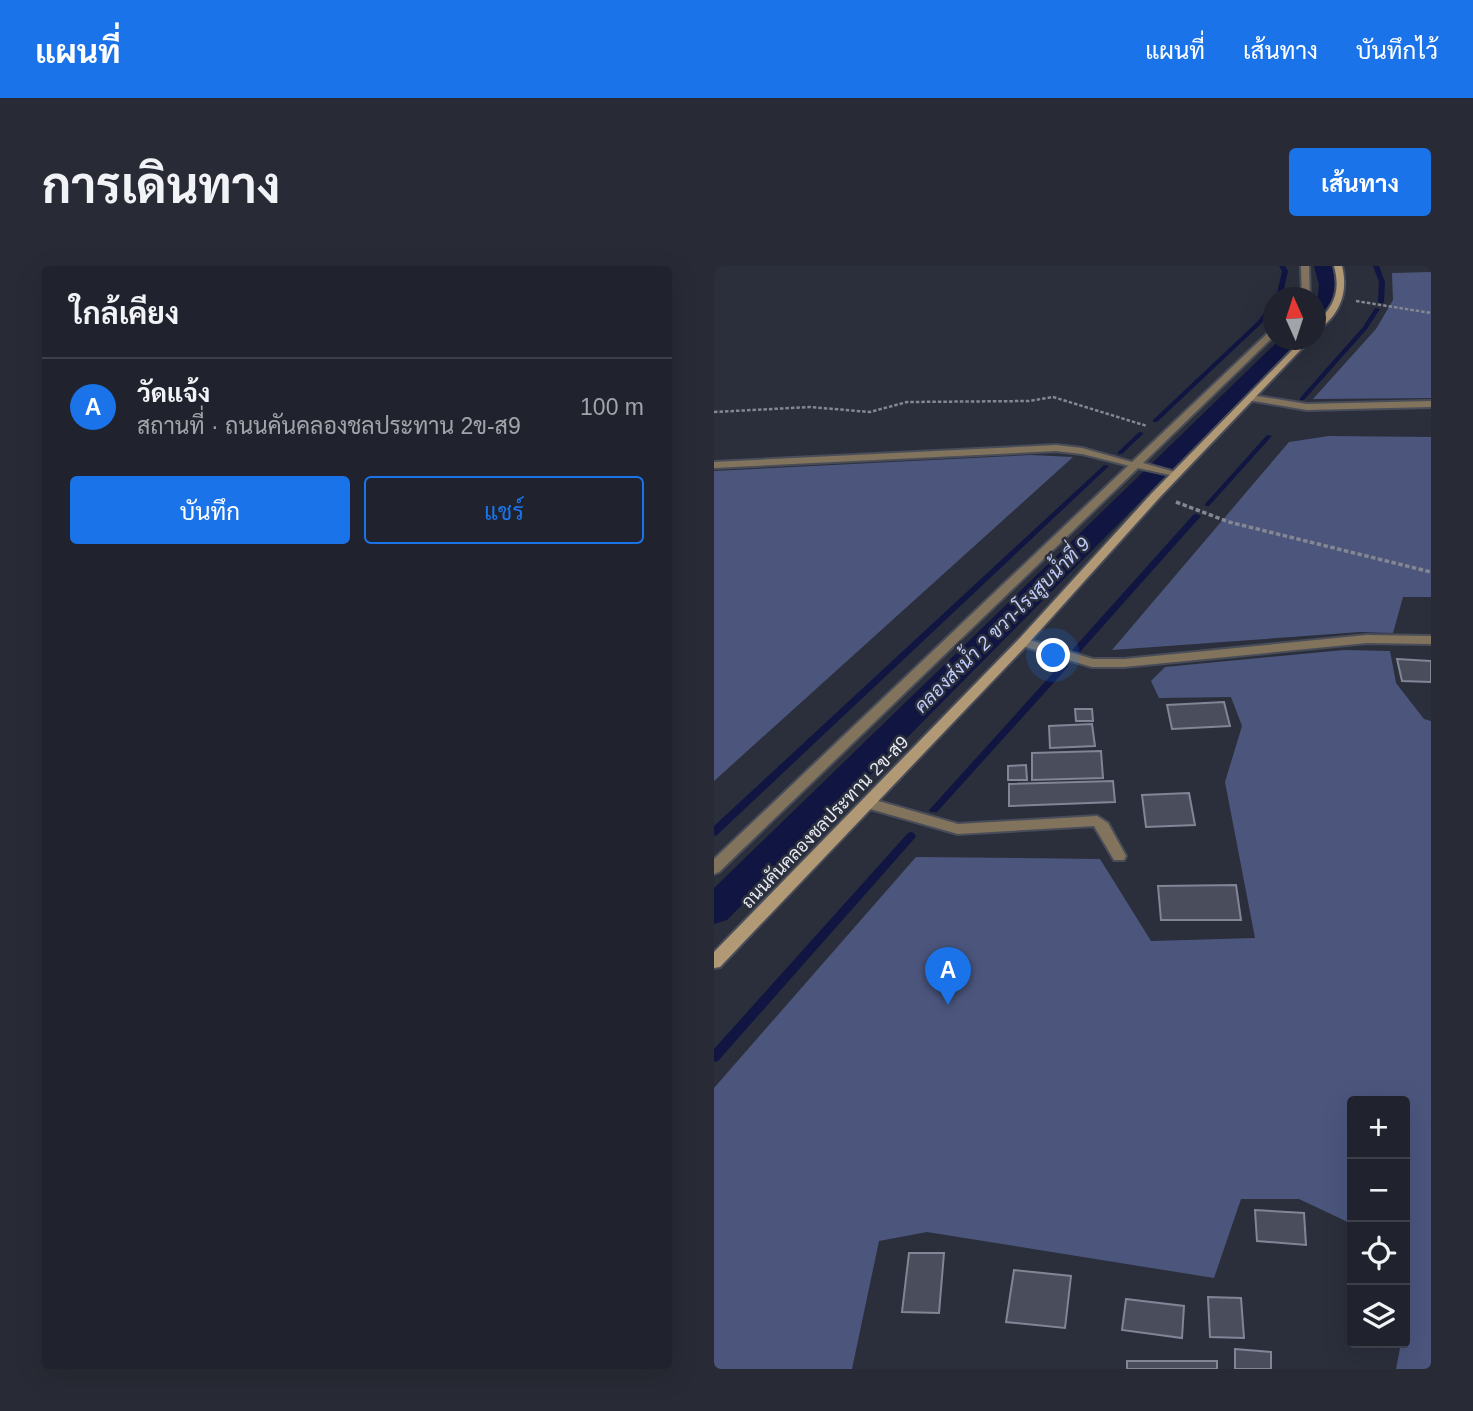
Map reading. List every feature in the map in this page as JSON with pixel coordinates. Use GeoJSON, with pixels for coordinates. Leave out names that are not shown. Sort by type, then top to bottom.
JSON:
{"type":"FeatureCollection","features":[{"type":"Feature","properties":{"kind":"street"},"geometry":{"type":"LineString","coordinates":[[1305,266],[1306,287]]}},
{"type":"Feature","properties":{"kind":"street"},"geometry":{"type":"LineString","coordinates":[[1326,317],[1341,299],[1343,286],[1338,266]]}},
{"type":"Feature","properties":{"kind":"street"},"geometry":{"type":"LineString","coordinates":[[714,868],[1263,342]]}},
{"type":"Feature","properties":{"kind":"street","name":"ถนนคันคลองชลประทาน 2ข-ส9"},"geometry":{"type":"LineString","coordinates":[[714,962],[1023,642],[1156,495],[1170,473],[1251,398],[1297,350]]}},
{"type":"Feature","properties":{"kind":"street"},"geometry":{"type":"LineString","coordinates":[[1251,398],[1307,407],[1431,404]]}},
{"type":"Feature","properties":{"kind":"street"},"geometry":{"type":"LineString","coordinates":[[714,465],[1056,448],[1082,451],[1170,473]]}},
{"type":"Feature","properties":{"kind":"street"},"geometry":{"type":"LineString","coordinates":[[1023,642],[1093,663],[1124,663],[1367,639],[1431,640]]}},
{"type":"Feature","properties":{"kind":"street"},"geometry":{"type":"LineString","coordinates":[[868,803],[958,829],[1089,820],[1103,827],[1119,856]]}},
{"type":"Feature","properties":{"kind":"path"},"geometry":{"type":"LineString","coordinates":[[1341,299],[1431,313]]}},
{"type":"Feature","properties":{"kind":"path"},"geometry":{"type":"LineString","coordinates":[[714,412],[810,407],[870,412],[907,402],[1029,401],[1053,397],[1168,432]]}},
{"type":"Feature","properties":{"kind":"path"},"geometry":{"type":"LineString","coordinates":[[1156,495],[1229,522],[1404,568],[1431,572]]}},
{"type":"Feature","properties":{"kind":"shaded area"},"geometry":{"type":"Polygon","coordinates":[[[1431,272],[1431,398],[1313,399],[1376,329],[1393,300],[1392,273],[1431,272]]]}},
{"type":"Feature","properties":{"kind":"shaded area"},"geometry":{"type":"Polygon","coordinates":[[[1329,436],[1431,437],[1431,597],[1403,597],[1393,633],[1360,632],[1112,650],[1289,442],[1329,436]]]}},
{"type":"Feature","properties":{"kind":"shaded area"},"geometry":{"type":"Polygon","coordinates":[[[1031,455],[1073,457],[714,781],[714,471],[1031,455]]]}},
{"type":"Feature","properties":{"kind":"shaded area"},"geometry":{"type":"Polygon","coordinates":[[[1344,650],[1390,651],[1396,683],[1424,719],[1431,721],[1431,1369],[1396,1369],[1400,1348],[1410,1348],[1410,1096],[1347,1096],[1347,1222],[1299,1199],[1241,1199],[1214,1278],[927,1232],[879,1241],[852,1369],[714,1369],[714,1088],[916,857],[1100,859],[1151,941],[1255,938],[1225,782],[1242,726],[1231,697],[1159,698],[1151,681],[1165,667],[1344,650]]]}},
{"type":"Feature","properties":{"kind":"building"},"geometry":{"type":"Polygon","coordinates":[[[1397,659],[1431,661],[1431,682],[1402,681],[1397,659]]]}},
{"type":"Feature","properties":{"kind":"building"},"geometry":{"type":"Polygon","coordinates":[[[1224,702],[1230,726],[1172,729],[1167,705],[1224,702]]]}},
{"type":"Feature","properties":{"kind":"building"},"geometry":{"type":"Polygon","coordinates":[[[1075,709],[1092,709],[1093,721],[1076,721],[1075,709]]]}},
{"type":"Feature","properties":{"kind":"building"},"geometry":{"type":"Polygon","coordinates":[[[1092,724],[1095,746],[1050,748],[1049,726],[1092,724]]]}},
{"type":"Feature","properties":{"kind":"building"},"geometry":{"type":"Polygon","coordinates":[[[1101,751],[1103,778],[1032,780],[1032,753],[1101,751]]]}},
{"type":"Feature","properties":{"kind":"building"},"geometry":{"type":"Polygon","coordinates":[[[1026,765],[1027,780],[1008,780],[1008,766],[1026,765]]]}},
{"type":"Feature","properties":{"kind":"building"},"geometry":{"type":"Polygon","coordinates":[[[1113,781],[1115,802],[1009,806],[1009,784],[1113,781]]]}},
{"type":"Feature","properties":{"kind":"building"},"geometry":{"type":"Polygon","coordinates":[[[1189,793],[1195,825],[1146,827],[1142,795],[1189,793]]]}},
{"type":"Feature","properties":{"kind":"building"},"geometry":{"type":"Polygon","coordinates":[[[1236,885],[1241,920],[1161,920],[1158,886],[1236,885]]]}},
{"type":"Feature","properties":{"kind":"building"},"geometry":{"type":"Polygon","coordinates":[[[1255,1210],[1304,1213],[1306,1245],[1257,1241],[1255,1210]]]}},
{"type":"Feature","properties":{"kind":"building"},"geometry":{"type":"Polygon","coordinates":[[[909,1253],[944,1253],[939,1313],[902,1312],[909,1253]]]}},
{"type":"Feature","properties":{"kind":"building"},"geometry":{"type":"Polygon","coordinates":[[[1014,1270],[1071,1276],[1065,1328],[1006,1322],[1014,1270]]]}},
{"type":"Feature","properties":{"kind":"building"},"geometry":{"type":"Polygon","coordinates":[[[1208,1297],[1241,1298],[1244,1338],[1210,1337],[1208,1297]]]}},
{"type":"Feature","properties":{"kind":"building"},"geometry":{"type":"Polygon","coordinates":[[[1126,1299],[1184,1306],[1182,1338],[1122,1330],[1126,1299]]]}},
{"type":"Feature","properties":{"kind":"building"},"geometry":{"type":"Polygon","coordinates":[[[1235,1349],[1271,1352],[1271,1369],[1235,1369],[1235,1349]]]}},
{"type":"Feature","properties":{"kind":"building"},"geometry":{"type":"Polygon","coordinates":[[[1127,1361],[1217,1361],[1217,1369],[1127,1369],[1127,1361]]]}},
{"type":"Feature","properties":{"kind":"waterway"},"geometry":{"type":"LineString","coordinates":[[1281,287],[1285,271],[1282,266]]}},
{"type":"Feature","properties":{"kind":"waterway","name":"คลองส่งน้ำ 2 ขวา-โรงสูบน้ำที่ 9"},"geometry":{"type":"LineString","coordinates":[[1323,266],[1327,279],[1326,298]]}},
{"type":"Feature","properties":{"kind":"waterway"},"geometry":{"type":"LineString","coordinates":[[1376,266],[1382,282],[1381,302]]}},
{"type":"Feature","properties":{"kind":"waterway"},"geometry":{"type":"LineString","coordinates":[[1302,399],[1365,328],[1377,309]]}},
{"type":"Feature","properties":{"kind":"waterway"},"geometry":{"type":"LineString","coordinates":[[1155,421],[1263,318]]}},
{"type":"Feature","properties":{"kind":"waterway","name":"คลองส่งน้ำ 2 ขวา-โรงสูบน้ำที่ 9"},"geometry":{"type":"LineString","coordinates":[[714,910],[1280,350]]}},
{"type":"Feature","properties":{"kind":"waterway"},"geometry":{"type":"LineString","coordinates":[[1120,453],[1141,433]]}},
{"type":"Feature","properties":{"kind":"waterway"},"geometry":{"type":"LineString","coordinates":[[1207,505],[1269,436]]}},
{"type":"Feature","properties":{"kind":"waterway"},"geometry":{"type":"LineString","coordinates":[[714,832],[1106,466]]}},
{"type":"Feature","properties":{"kind":"waterway"},"geometry":{"type":"LineString","coordinates":[[1076,651],[1197,516]]}},
{"type":"Feature","properties":{"kind":"waterway"},"geometry":{"type":"LineString","coordinates":[[934,810],[1064,666]]}},
{"type":"Feature","properties":{"kind":"waterway"},"geometry":{"type":"LineString","coordinates":[[714,1057],[911,836]]}},
{"type":"Feature","properties":{"kind":"place","name":"วัดแจ้ง"},"geometry":{"type":"Point","coordinates":[948,1005]}}]}
